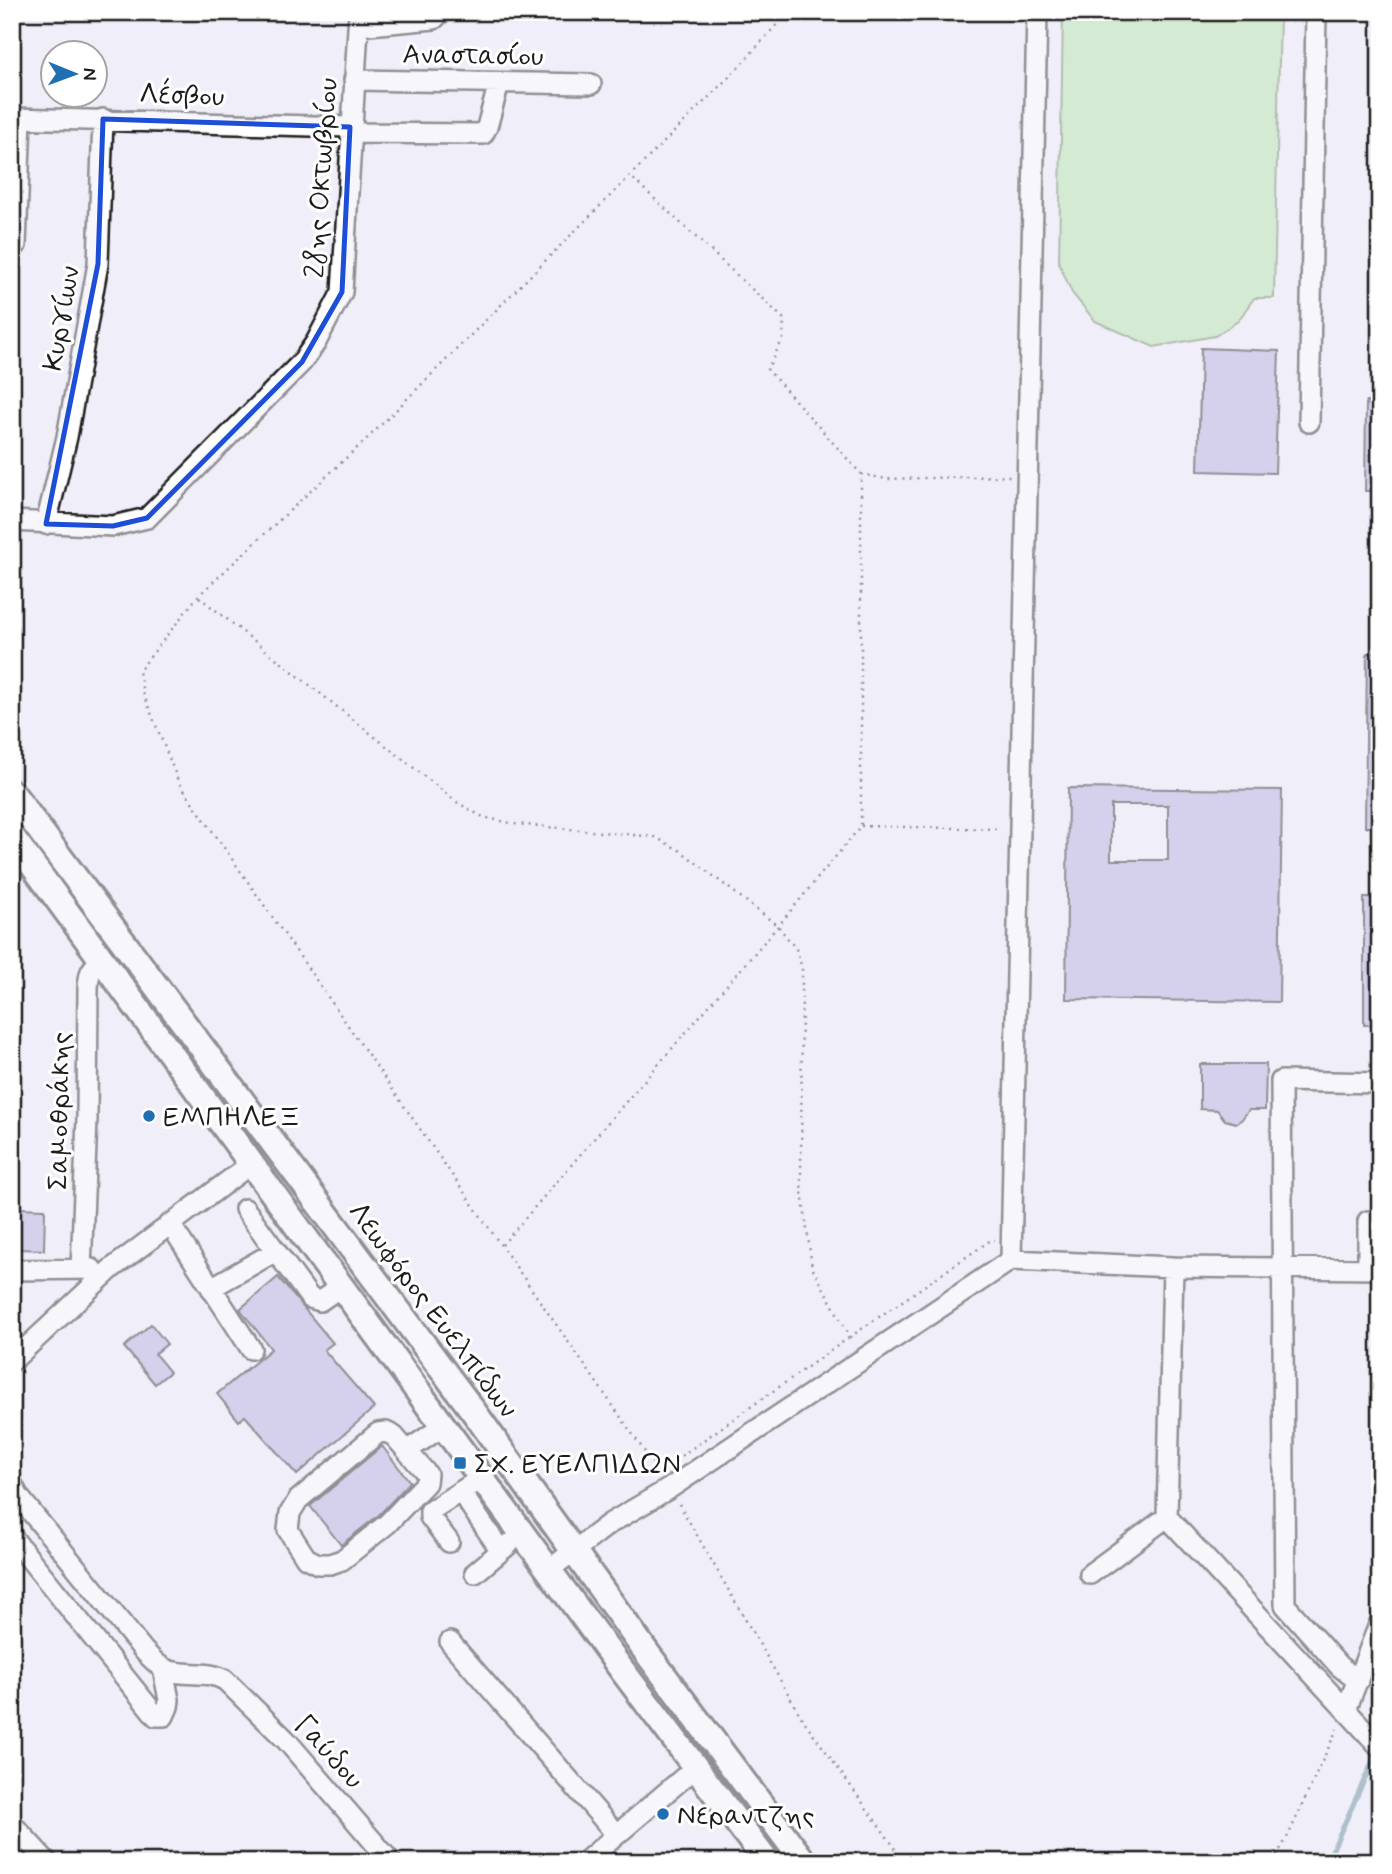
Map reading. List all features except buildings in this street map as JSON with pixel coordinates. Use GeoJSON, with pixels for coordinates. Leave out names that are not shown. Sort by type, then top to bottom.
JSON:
{"type":"FeatureCollection","features":[{"type":"Feature","properties":{"kind":"main road","name":"Λεωφόρος Ευελπίδων"},"geometry":{"type":"LineString","coordinates":[[12,793],[474,1412],[573,1551],[804,1862]]}},
{"type":"Feature","properties":{"kind":"main road","name":"Λεωφόρος Ευελπίδων"},"geometry":{"type":"LineString","coordinates":[[12,837],[766,1861]]}},
{"type":"Feature","properties":{"kind":"street"},"geometry":{"type":"LineString","coordinates":[[358,19],[434,19],[441,12]]}},
{"type":"Feature","properties":{"kind":"street"},"geometry":{"type":"LineString","coordinates":[[1012,1250],[1037,12]]}},
{"type":"Feature","properties":{"kind":"street"},"geometry":{"type":"LineString","coordinates":[[1309,422],[1316,12]]}},
{"type":"Feature","properties":{"kind":"street","name":"28ης Οκτωβρίου"},"geometry":{"type":"LineString","coordinates":[[12,521],[113,526],[147,518],[302,362],[316,342],[342,292],[358,19]]}},
{"type":"Feature","properties":{"kind":"street","name":"Αναστασίου"},"geometry":{"type":"LineString","coordinates":[[354,80],[591,84]]}},
{"type":"Feature","properties":{"kind":"street","name":"Λέσβου"},"geometry":{"type":"LineString","coordinates":[[17,118],[483,134],[499,83]]}},
{"type":"Feature","properties":{"kind":"street"},"geometry":{"type":"LineString","coordinates":[[14,245],[17,118]]}},
{"type":"Feature","properties":{"kind":"street","name":"Κυργίων"},"geometry":{"type":"LineString","coordinates":[[46,524],[67,437],[99,264],[103,119]]}},
{"type":"Feature","properties":{"kind":"street","name":"Σαμοθράκης"},"geometry":{"type":"LineString","coordinates":[[81,1269],[89,972],[103,960]]}},
{"type":"Feature","properties":{"kind":"street"},"geometry":{"type":"LineString","coordinates":[[1357,1681],[1339,1666],[1286,1605],[1281,1082],[1380,1083]]}},
{"type":"Feature","properties":{"kind":"street"},"geometry":{"type":"LineString","coordinates":[[12,1362],[111,1269],[253,1163]]}},
{"type":"Feature","properties":{"kind":"street"},"geometry":{"type":"LineString","coordinates":[[245,1209],[310,1298],[320,1301],[342,1286]]}},
{"type":"Feature","properties":{"kind":"street"},"geometry":{"type":"LineString","coordinates":[[550,1569],[664,1480],[1012,1250],[1173,1267],[1374,1269],[1367,1221]]}},
{"type":"Feature","properties":{"kind":"street"},"geometry":{"type":"LineString","coordinates":[[170,1224],[251,1349]]}},
{"type":"Feature","properties":{"kind":"street"},"geometry":{"type":"LineString","coordinates":[[211,1288],[314,1247]]}},
{"type":"Feature","properties":{"kind":"street"},"geometry":{"type":"LineString","coordinates":[[1173,1267],[1167,1517],[1380,1747]]}},
{"type":"Feature","properties":{"kind":"street"},"geometry":{"type":"LineString","coordinates":[[12,1270],[111,1269]]}},
{"type":"Feature","properties":{"kind":"street"},"geometry":{"type":"LineString","coordinates":[[408,1450],[445,1425]]}},
{"type":"Feature","properties":{"kind":"street"},"geometry":{"type":"LineString","coordinates":[[386,1432],[394,1436],[408,1450],[427,1474],[426,1483],[418,1492],[387,1524],[342,1560],[318,1564],[306,1558],[288,1530],[289,1513],[298,1500],[378,1433],[386,1432]]}},
{"type":"Feature","properties":{"kind":"street"},"geometry":{"type":"LineString","coordinates":[[449,1542],[430,1511],[483,1477]]}},
{"type":"Feature","properties":{"kind":"street"},"geometry":{"type":"LineString","coordinates":[[12,1484],[144,1651],[163,1669],[168,1707],[164,1716],[156,1716],[12,1537]]}},
{"type":"Feature","properties":{"kind":"street"},"geometry":{"type":"LineString","coordinates":[[461,1492],[501,1550]]}},
{"type":"Feature","properties":{"kind":"street"},"geometry":{"type":"LineString","coordinates":[[1090,1574],[1167,1517]]}},
{"type":"Feature","properties":{"kind":"street"},"geometry":{"type":"LineString","coordinates":[[475,1573],[524,1533]]}},
{"type":"Feature","properties":{"kind":"street"},"geometry":{"type":"LineString","coordinates":[[1346,1710],[1380,1622]]}},
{"type":"Feature","properties":{"kind":"street"},"geometry":{"type":"LineString","coordinates":[[450,1642],[616,1834]]}},
{"type":"Feature","properties":{"kind":"street","name":"Γαύδου"},"geometry":{"type":"LineString","coordinates":[[163,1669],[177,1673],[216,1675],[225,1680],[286,1740],[391,1862]]}},
{"type":"Feature","properties":{"kind":"street"},"geometry":{"type":"LineString","coordinates":[[584,1862],[696,1768]]}},
{"type":"Feature","properties":{"kind":"street"},"geometry":{"type":"LineString","coordinates":[[12,1824],[47,1862]]}},
{"type":"Feature","properties":{"kind":"path"},"geometry":{"type":"LineString","coordinates":[[788,12],[737,69],[373,433],[198,596],[139,671],[144,693],[179,783],[664,1480],[802,1718],[905,1862]]}},
{"type":"Feature","properties":{"kind":"path"},"geometry":{"type":"LineString","coordinates":[[630,176],[784,319],[783,340],[767,369],[861,474],[886,479],[1028,476]]}},
{"type":"Feature","properties":{"kind":"path"},"geometry":{"type":"LineString","coordinates":[[502,1245],[861,826],[861,474]]}},
{"type":"Feature","properties":{"kind":"path"},"geometry":{"type":"LineString","coordinates":[[198,596],[458,803],[483,817],[515,824],[655,837],[681,851],[778,926],[796,949],[802,968],[801,1184],[812,1267],[850,1337]]}},
{"type":"Feature","properties":{"kind":"path"},"geometry":{"type":"LineString","coordinates":[[861,826],[1020,830]]}},
{"type":"Feature","properties":{"kind":"path"},"geometry":{"type":"LineString","coordinates":[[664,1480],[850,1337],[991,1240],[1012,1250]]}},
{"type":"Feature","properties":{"kind":"path"},"geometry":{"type":"LineString","coordinates":[[1273,1862],[1288,1836],[1346,1710]]}},
{"type":"Feature","properties":{"kind":"highlighted area"},"geometry":{"type":"Polygon","coordinates":[[[103,119],[350,127],[342,292],[302,362],[147,518],[113,526],[46,524],[98,264],[103,119]]]}},
{"type":"Feature","properties":{"kind":"green space"},"geometry":{"type":"Polygon","coordinates":[[[1063,12],[1280,12],[1274,298],[1254,298],[1238,321],[1215,336],[1154,347],[1095,321],[1072,293],[1059,263],[1063,12]]]}},
{"type":"Feature","properties":{"kind":"waterway"},"geometry":{"type":"LineString","coordinates":[[1327,1862],[1376,1754]]}},
{"type":"Feature","properties":{"kind":"place","name":"ΕΜΠΗΛΕΞ"},"geometry":{"type":"Point","coordinates":[149,1116]}},
{"type":"Feature","properties":{"kind":"place","name":"ΣΧ. ΕΥΕΛΠΙΔΩΝ"},"geometry":{"type":"Point","coordinates":[460,1463]}},
{"type":"Feature","properties":{"kind":"place","name":"Νεραντζης"},"geometry":{"type":"Point","coordinates":[663,1814]}}]}
